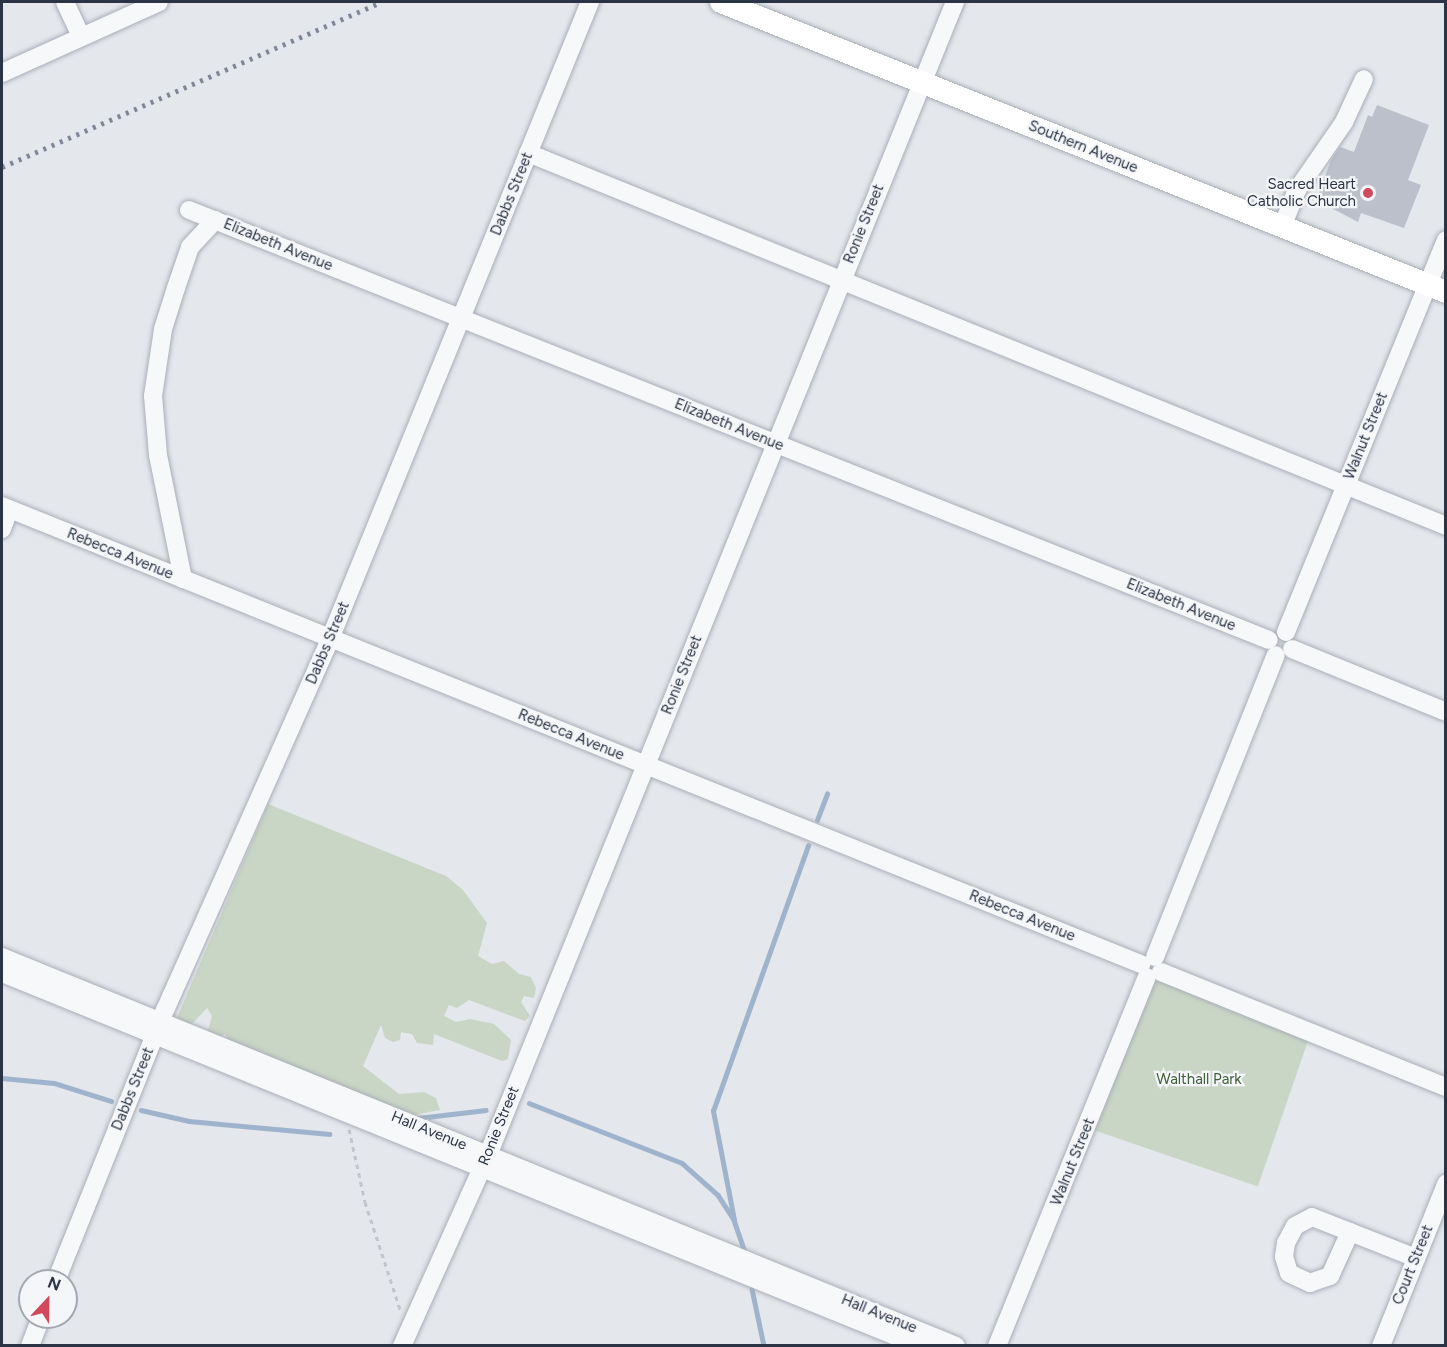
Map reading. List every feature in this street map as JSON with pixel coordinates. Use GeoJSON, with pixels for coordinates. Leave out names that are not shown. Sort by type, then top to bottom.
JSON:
{"type":"FeatureCollection","features":[{"type":"Feature","properties":{"kind":"main road","name":"Southern Avenue"},"geometry":{"type":"LineString","coordinates":[[721,2],[1436,289]]}},
{"type":"Feature","properties":{"kind":"street"},"geometry":{"type":"LineString","coordinates":[[65,2],[81,37]]}},
{"type":"Feature","properties":{"kind":"street"},"geometry":{"type":"LineString","coordinates":[[2,72],[159,2]]}},
{"type":"Feature","properties":{"kind":"street","name":"Dabbs Street"},"geometry":{"type":"LineString","coordinates":[[61,1269],[157,1029],[330,639],[590,2]]}},
{"type":"Feature","properties":{"kind":"street","name":"Ronie Street"},"geometry":{"type":"LineString","coordinates":[[404,1338],[484,1163],[955,2]]}},
{"type":"Feature","properties":{"kind":"street"},"geometry":{"type":"LineString","coordinates":[[1281,226],[1297,190],[1344,122],[1364,79]]}},
{"type":"Feature","properties":{"kind":"street"},"geometry":{"type":"LineString","coordinates":[[528,153],[1446,526]]}},
{"type":"Feature","properties":{"kind":"street","name":"Elizabeth Avenue"},"geometry":{"type":"LineString","coordinates":[[189,210],[1281,644],[1446,712]]}},
{"type":"Feature","properties":{"kind":"street"},"geometry":{"type":"LineString","coordinates":[[183,579],[158,455],[153,396],[163,329],[190,247],[215,220]]}},
{"type":"Feature","properties":{"kind":"street","name":"Walnut Street"},"geometry":{"type":"LineString","coordinates":[[997,1346],[1346,485],[1436,289],[1446,240]]}},
{"type":"Feature","properties":{"kind":"street"},"geometry":{"type":"LineString","coordinates":[[2,529],[5,508]]}},
{"type":"Feature","properties":{"kind":"street","name":"Rebecca Avenue"},"geometry":{"type":"LineString","coordinates":[[5,508],[1446,1087]]}},
{"type":"Feature","properties":{"kind":"street","name":"Hall Avenue"},"geometry":{"type":"LineString","coordinates":[[2,957],[352,1118],[484,1163],[956,1346]]}},
{"type":"Feature","properties":{"kind":"street","name":"Hall Avenue"},"geometry":{"type":"LineString","coordinates":[[2,973],[157,1029],[920,1346]]}},
{"type":"Feature","properties":{"kind":"street","name":"Court Street"},"geometry":{"type":"LineString","coordinates":[[1381,1346],[1446,1184]]}},
{"type":"Feature","properties":{"kind":"street"},"geometry":{"type":"LineString","coordinates":[[1350,1232],[1416,1258]]}},
{"type":"Feature","properties":{"kind":"street"},"geometry":{"type":"LineString","coordinates":[[30,1346],[36,1329]]}},
{"type":"Feature","properties":{"kind":"path"},"geometry":{"type":"LineString","coordinates":[[352,1118],[347,1136],[404,1338]]}},
{"type":"Feature","properties":{"kind":"green space"},"geometry":{"type":"Polygon","coordinates":[[[268,804],[446,876],[463,890],[487,923],[478,956],[492,964],[504,961],[519,974],[531,977],[536,988],[534,998],[524,996],[521,1002],[530,1016],[525,1021],[469,1000],[457,1008],[449,1005],[444,1016],[456,1022],[470,1019],[494,1024],[511,1040],[508,1059],[502,1061],[434,1034],[433,1045],[417,1043],[412,1034],[401,1032],[400,1040],[393,1042],[385,1038],[381,1025],[363,1066],[399,1094],[424,1092],[436,1098],[440,1110],[402,1117],[231,1045],[225,1034],[214,1040],[207,1034],[212,1016],[207,1008],[193,1023],[181,1027],[176,1020],[268,804]]]}},
{"type":"Feature","properties":{"kind":"green space","name":"Walthall Park"},"geometry":{"type":"Polygon","coordinates":[[[1147,977],[1311,1033],[1258,1186],[1094,1130],[1147,977]]]}},
{"type":"Feature","properties":{"kind":"building"},"geometry":{"type":"Polygon","coordinates":[[[1377,105],[1429,125],[1408,180],[1421,185],[1404,228],[1361,213],[1358,222],[1316,200],[1331,160],[1340,147],[1354,152],[1368,115],[1372,117],[1377,105]]]}},
{"type":"Feature","properties":{"kind":"waterway"},"geometry":{"type":"LineString","coordinates":[[817,820],[827,794]]}},
{"type":"Feature","properties":{"kind":"waterway"},"geometry":{"type":"LineString","coordinates":[[734,1220],[713,1111],[808,845]]}},
{"type":"Feature","properties":{"kind":"waterway"},"geometry":{"type":"LineString","coordinates":[[2,1078],[54,1083],[111,1101]]}},
{"type":"Feature","properties":{"kind":"waterway"},"geometry":{"type":"LineString","coordinates":[[529,1103],[682,1163],[718,1195],[734,1220],[745,1252]]}},
{"type":"Feature","properties":{"kind":"waterway"},"geometry":{"type":"LineString","coordinates":[[141,1110],[189,1121],[329,1134]]}},
{"type":"Feature","properties":{"kind":"waterway"},"geometry":{"type":"LineString","coordinates":[[418,1118],[486,1110]]}},
{"type":"Feature","properties":{"kind":"waterway"},"geometry":{"type":"LineString","coordinates":[[752,1289],[764,1346]]}},
{"type":"Feature","properties":{"kind":"railway"},"geometry":{"type":"LineString","coordinates":[[2,167],[381,2]]}},
{"type":"Feature","properties":{"kind":"place","name":"Sacred Heart Catholic Church"},"geometry":{"type":"Point","coordinates":[1368,193]}}]}
